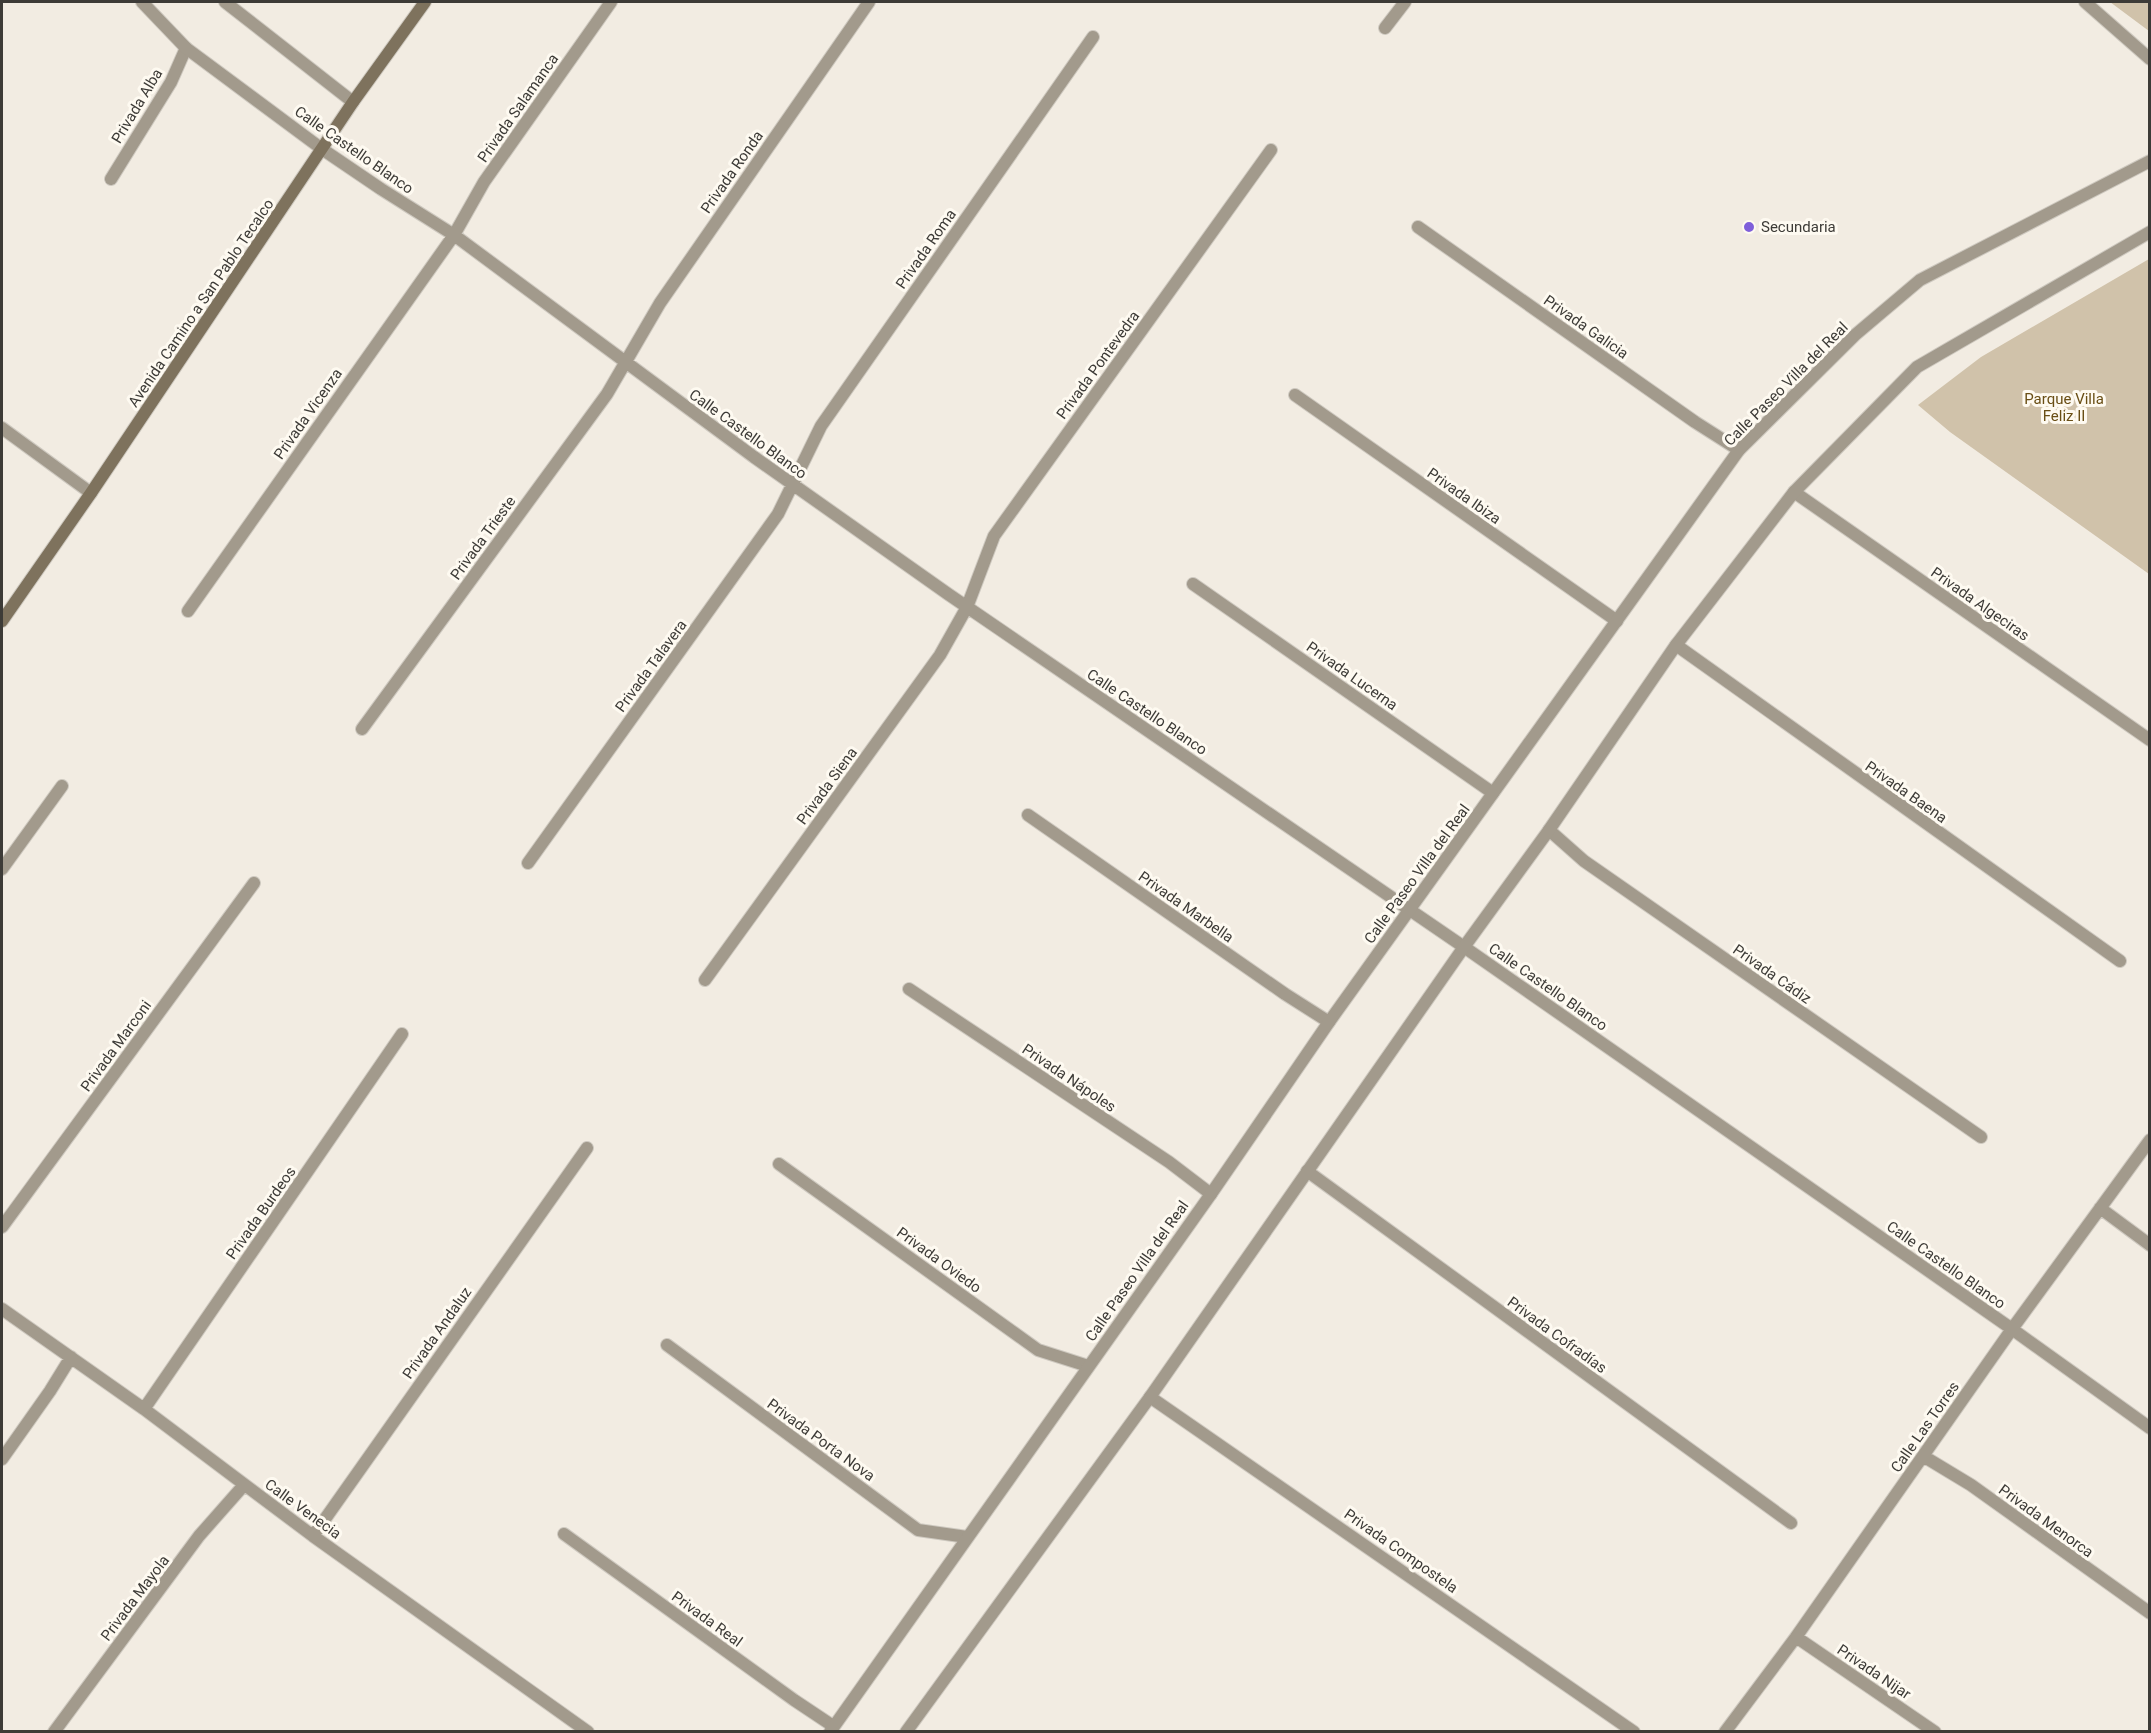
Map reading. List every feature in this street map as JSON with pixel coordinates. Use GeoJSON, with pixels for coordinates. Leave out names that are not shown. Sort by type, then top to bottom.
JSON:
{"type":"FeatureCollection","features":[{"type":"Feature","properties":{"kind":"main road","name":"Avenida Camino a San Pablo Tecalco"},"geometry":{"type":"LineString","coordinates":[[2,621],[353,102],[425,2]]}},
{"type":"Feature","properties":{"kind":"street","name":"Calle Castello Blanco"},"geometry":{"type":"LineString","coordinates":[[142,2],[186,48],[322,149],[454,235],[625,363],[793,484],[967,607],[1464,946],[2150,1428]]}},
{"type":"Feature","properties":{"kind":"street"},"geometry":{"type":"LineString","coordinates":[[225,2],[353,102]]}},
{"type":"Feature","properties":{"kind":"street","name":"Privada Salamanca"},"geometry":{"type":"LineString","coordinates":[[454,235],[484,182],[611,2]]}},
{"type":"Feature","properties":{"kind":"street","name":"Privada Ronda"},"geometry":{"type":"LineString","coordinates":[[625,363],[660,303],[869,2]]}},
{"type":"Feature","properties":{"kind":"street"},"geometry":{"type":"LineString","coordinates":[[1385,28],[1405,2]]}},
{"type":"Feature","properties":{"kind":"street"},"geometry":{"type":"LineString","coordinates":[[2085,2],[2150,58]]}},
{"type":"Feature","properties":{"kind":"street"},"geometry":{"type":"LineString","coordinates":[[2097,12],[2105,2]]}},
{"type":"Feature","properties":{"kind":"street","name":"Privada Roma"},"geometry":{"type":"LineString","coordinates":[[793,484],[821,426],[1093,37]]}},
{"type":"Feature","properties":{"kind":"street","name":"Privada Alba"},"geometry":{"type":"LineString","coordinates":[[111,179],[171,82],[186,48]]}},
{"type":"Feature","properties":{"kind":"street","name":"Privada Pontevedra"},"geometry":{"type":"LineString","coordinates":[[967,607],[994,536],[1271,150]]}},
{"type":"Feature","properties":{"kind":"street","name":"Calle Paseo Villa del Real"},"geometry":{"type":"LineString","coordinates":[[832,1729],[1211,1194],[1329,1022],[1739,450],[1855,335],[1920,280],[2150,161]]}},
{"type":"Feature","properties":{"kind":"street","name":"Privada Galicia"},"geometry":{"type":"LineString","coordinates":[[1418,227],[1695,422],[1739,450]]}},
{"type":"Feature","properties":{"kind":"street"},"geometry":{"type":"LineString","coordinates":[[906,1731],[1150,1397],[1464,946],[1549,830],[1676,645],[1794,492],[1917,367],[2150,232]]}},
{"type":"Feature","properties":{"kind":"street","name":"Privada Vicenza"},"geometry":{"type":"LineString","coordinates":[[188,611],[454,235]]}},
{"type":"Feature","properties":{"kind":"street","name":"Privada Trieste"},"geometry":{"type":"LineString","coordinates":[[362,729],[607,394],[625,363]]}},
{"type":"Feature","properties":{"kind":"street","name":"Privada Ibiza"},"geometry":{"type":"LineString","coordinates":[[1295,395],[1617,621]]}},
{"type":"Feature","properties":{"kind":"street"},"geometry":{"type":"LineString","coordinates":[[2,428],[90,493]]}},
{"type":"Feature","properties":{"kind":"street","name":"Privada Talavera"},"geometry":{"type":"LineString","coordinates":[[528,864],[778,514],[793,484]]}},
{"type":"Feature","properties":{"kind":"street","name":"Privada Algeciras"},"geometry":{"type":"LineString","coordinates":[[1794,492],[2150,740]]}},
{"type":"Feature","properties":{"kind":"street","name":"Privada Lucerna"},"geometry":{"type":"LineString","coordinates":[[1193,584],[1493,793]]}},
{"type":"Feature","properties":{"kind":"street","name":"Privada Siena"},"geometry":{"type":"LineString","coordinates":[[705,980],[940,655],[967,607]]}},
{"type":"Feature","properties":{"kind":"street","name":"Privada Baena"},"geometry":{"type":"LineString","coordinates":[[1676,645],[2120,962]]}},
{"type":"Feature","properties":{"kind":"street"},"geometry":{"type":"LineString","coordinates":[[2,869],[62,786]]}},
{"type":"Feature","properties":{"kind":"street","name":"Privada Marbella"},"geometry":{"type":"LineString","coordinates":[[1028,815],[1285,994],[1329,1022]]}},
{"type":"Feature","properties":{"kind":"street","name":"Privada Cádiz"},"geometry":{"type":"LineString","coordinates":[[1549,830],[1584,861],[1982,1137]]}},
{"type":"Feature","properties":{"kind":"street","name":"Privada Marconi"},"geometry":{"type":"LineString","coordinates":[[2,1227],[254,883]]}},
{"type":"Feature","properties":{"kind":"street","name":"Privada Nápoles"},"geometry":{"type":"LineString","coordinates":[[909,989],[1169,1162],[1211,1194]]}},
{"type":"Feature","properties":{"kind":"street","name":"Privada Burdeos"},"geometry":{"type":"LineString","coordinates":[[144,1408],[402,1034]]}},
{"type":"Feature","properties":{"kind":"street","name":"Calle Las Torres"},"geometry":{"type":"LineString","coordinates":[[1725,1731],[1796,1636],[2012,1329],[2150,1140]]}},
{"type":"Feature","properties":{"kind":"street","name":"Privada Andaluz"},"geometry":{"type":"LineString","coordinates":[[313,1536],[587,1148]]}},
{"type":"Feature","properties":{"kind":"street","name":"Privada Oviedo"},"geometry":{"type":"LineString","coordinates":[[779,1164],[1038,1350],[1088,1366]]}},
{"type":"Feature","properties":{"kind":"street","name":"Privada Cofradías"},"geometry":{"type":"LineString","coordinates":[[1306,1171],[1791,1522]]}},
{"type":"Feature","properties":{"kind":"street"},"geometry":{"type":"LineString","coordinates":[[2100,1208],[2150,1245]]}},
{"type":"Feature","properties":{"kind":"street","name":"Calle Venecia"},"geometry":{"type":"LineString","coordinates":[[2,1309],[144,1408],[313,1536],[588,1731]]}},
{"type":"Feature","properties":{"kind":"street","name":"Privada Porta Nova"},"geometry":{"type":"LineString","coordinates":[[668,1346],[918,1530],[967,1537]]}},
{"type":"Feature","properties":{"kind":"street"},"geometry":{"type":"LineString","coordinates":[[2,1459],[50,1391],[70,1357]]}},
{"type":"Feature","properties":{"kind":"street","name":"Privada Compostela"},"geometry":{"type":"LineString","coordinates":[[1150,1397],[1634,1731]]}},
{"type":"Feature","properties":{"kind":"street","name":"Privada Menorca"},"geometry":{"type":"LineString","coordinates":[[1923,1456],[1971,1485],[2150,1613]]}},
{"type":"Feature","properties":{"kind":"street","name":"Privada Mayola"},"geometry":{"type":"LineString","coordinates":[[54,1731],[199,1536],[244,1485]]}},
{"type":"Feature","properties":{"kind":"street","name":"Privada Real"},"geometry":{"type":"LineString","coordinates":[[564,1534],[832,1729]]}},
{"type":"Feature","properties":{"kind":"street","name":"Privada Nijar"},"geometry":{"type":"LineString","coordinates":[[1796,1636],[1935,1731]]}},
{"type":"Feature","properties":{"kind":"green space"},"geometry":{"type":"Polygon","coordinates":[[[2110,2],[2149,2],[2149,31],[2110,2]]]}},
{"type":"Feature","properties":{"kind":"green space","name":"Parque Villa Feliz II"},"geometry":{"type":"Polygon","coordinates":[[[2149,259],[2149,574],[1950,432],[1918,405],[1981,357],[2149,259]]]}},
{"type":"Feature","properties":{"kind":"place","name":"Secundaria"},"geometry":{"type":"Point","coordinates":[1749,227]}}]}
